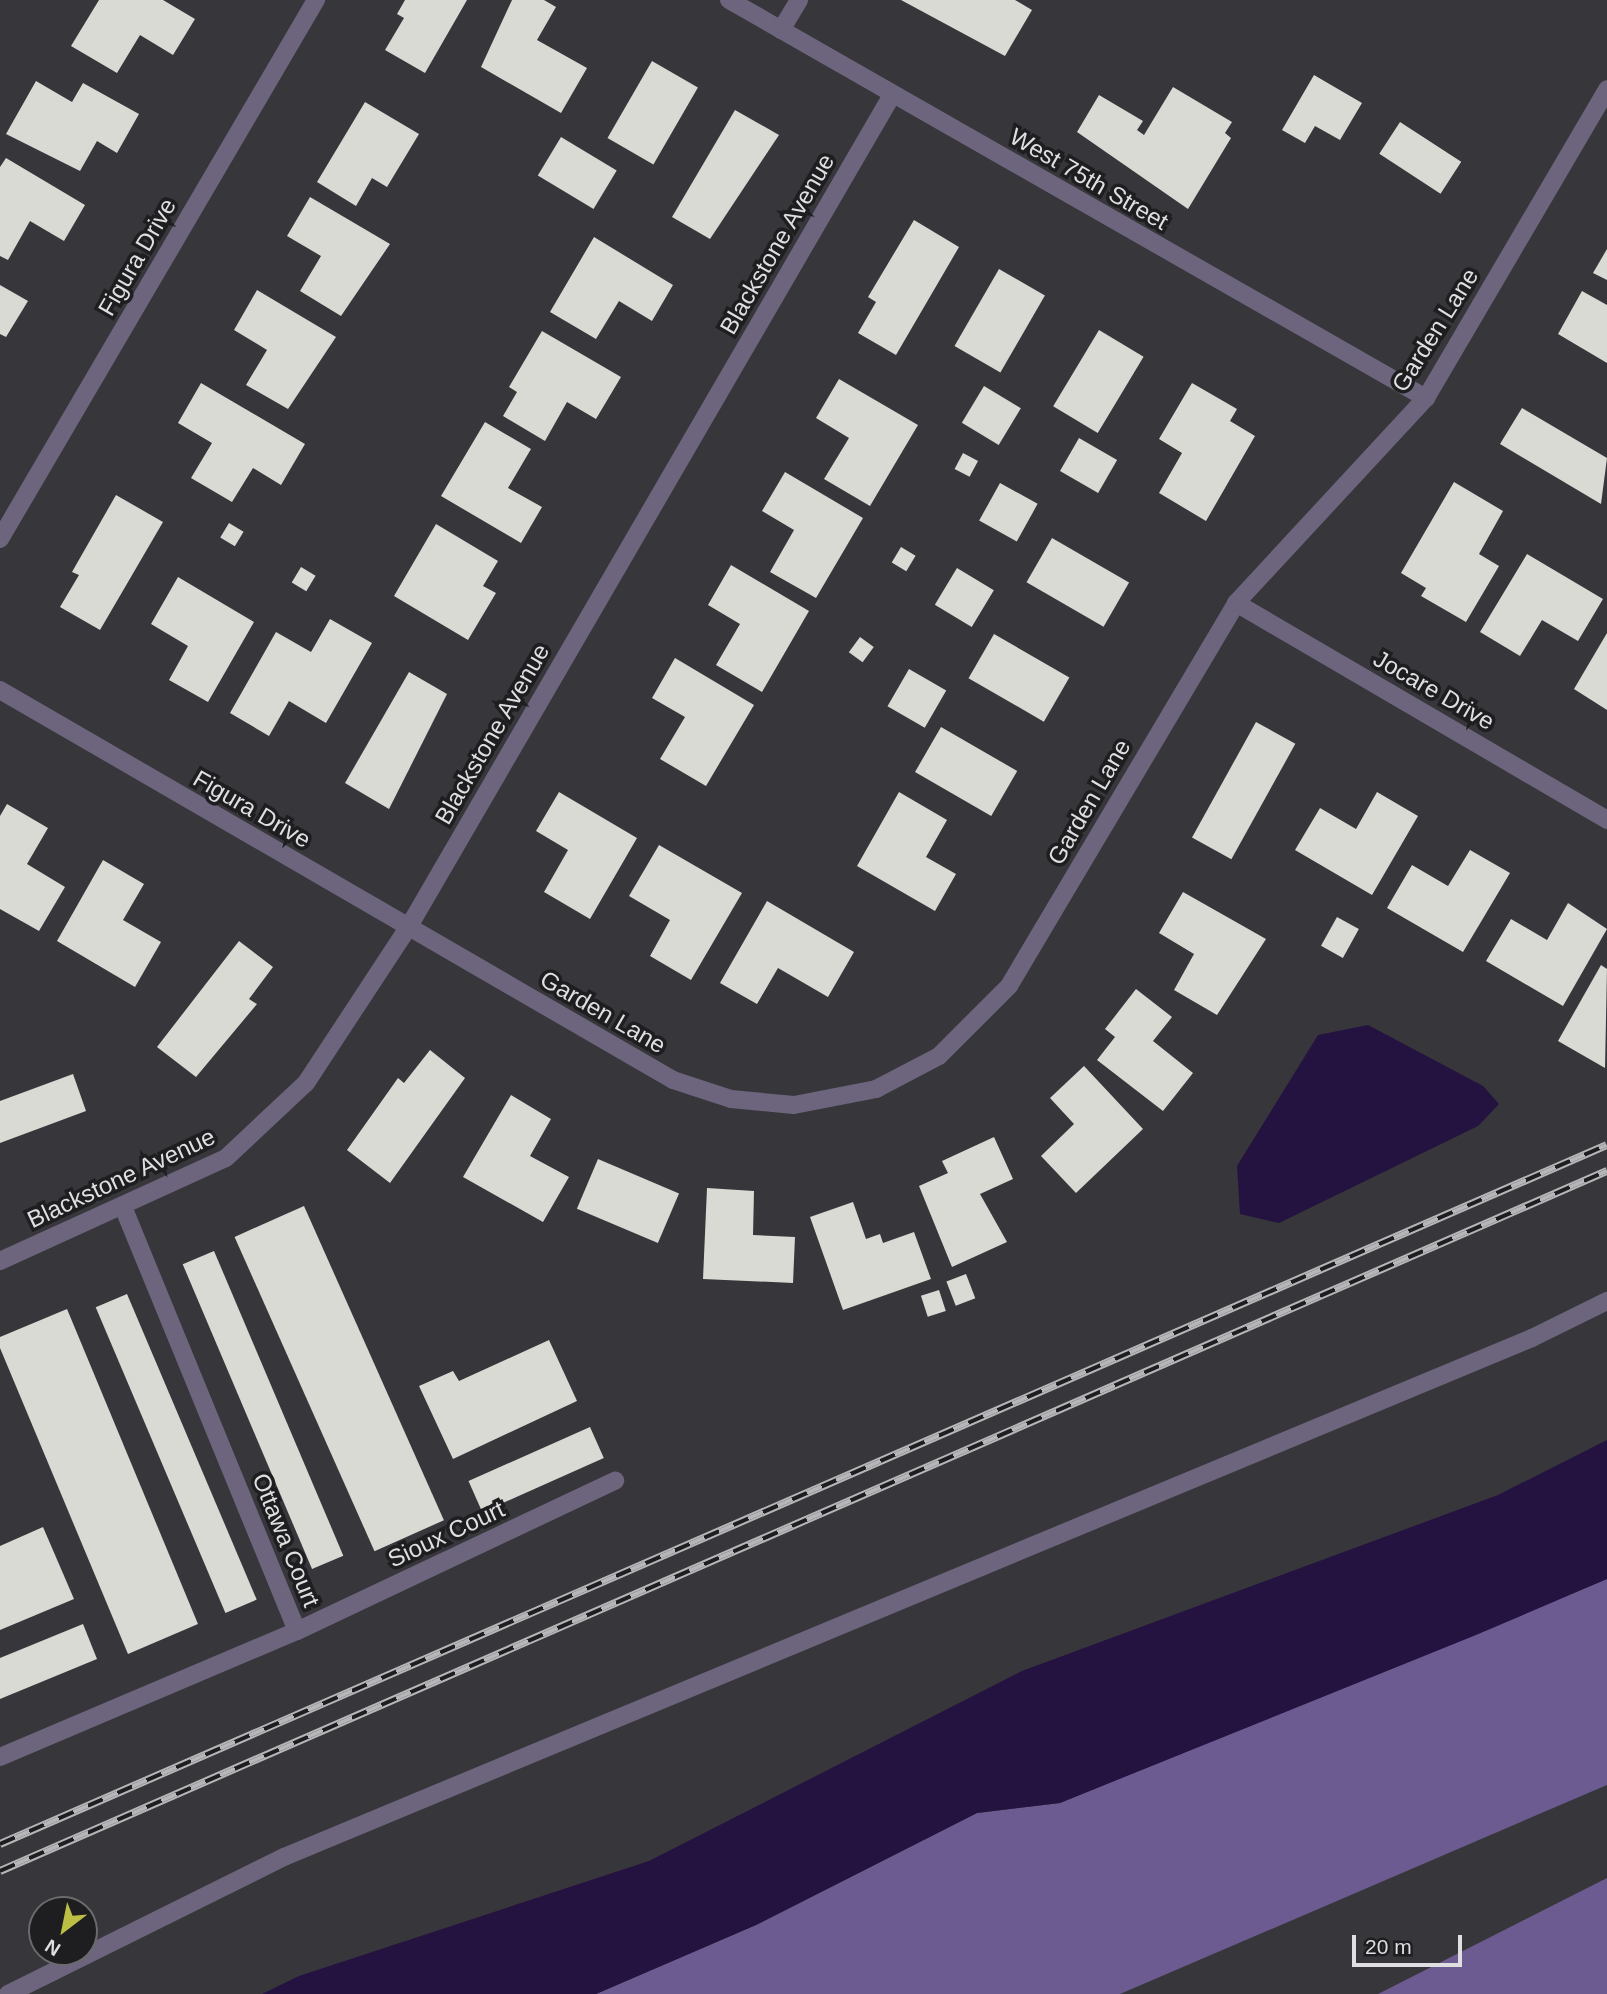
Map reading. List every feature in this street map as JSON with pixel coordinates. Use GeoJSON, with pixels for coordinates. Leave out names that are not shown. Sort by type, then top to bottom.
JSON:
{"type":"FeatureCollection","features":[{"type":"Feature","properties":{"kind":"street","name":"Figura Drive"},"geometry":{"type":"LineString","coordinates":[[0,539],[316,0]]}},
{"type":"Feature","properties":{"kind":"street","name":"West 75th Street"},"geometry":{"type":"LineString","coordinates":[[729,0],[1426,398]]}},
{"type":"Feature","properties":{"kind":"street"},"geometry":{"type":"LineString","coordinates":[[781,30],[799,0]]}},
{"type":"Feature","properties":{"kind":"street","name":"Garden Lane"},"geometry":{"type":"LineString","coordinates":[[408,928],[643,1064],[707,1093],[794,1105],[876,1088],[939,1056],[1009,986],[1237,603],[1426,398],[1607,89]]}},
{"type":"Feature","properties":{"kind":"street","name":"Blackstone Avenue"},"geometry":{"type":"LineString","coordinates":[[0,1261],[226,1158],[270,1122],[339,1040],[408,928],[892,95]]}},
{"type":"Feature","properties":{"kind":"street","name":"Jocare Drive"},"geometry":{"type":"LineString","coordinates":[[1237,603],[1607,820]]}},
{"type":"Feature","properties":{"kind":"street","name":"Figura Drive"},"geometry":{"type":"LineString","coordinates":[[0,690],[408,928]]}},
{"type":"Feature","properties":{"kind":"street","name":"Ottawa Court"},"geometry":{"type":"LineString","coordinates":[[0,1757],[297,1632],[123,1207]]}},
{"type":"Feature","properties":{"kind":"street"},"geometry":{"type":"LineString","coordinates":[[8,1994],[284,1857],[1519,1344],[1607,1301]]}},
{"type":"Feature","properties":{"kind":"street","name":"Sioux Court"},"geometry":{"type":"LineString","coordinates":[[297,1632],[615,1481]]}},
{"type":"Feature","properties":{"kind":"shaded area"},"geometry":{"type":"Polygon","coordinates":[[[1368,1025],[1483,1086],[1499,1104],[1478,1126],[1279,1223],[1240,1214],[1237,1166],[1318,1035],[1368,1025]]]}},
{"type":"Feature","properties":{"kind":"shaded area"},"geometry":{"type":"Polygon","coordinates":[[[1607,1440],[1607,1579],[1476,1635],[1060,1803],[977,1813],[756,1925],[596,1994],[262,1994],[299,1976],[649,1861],[1022,1671],[1498,1495],[1607,1440]]]}},
{"type":"Feature","properties":{"kind":"shaded area"},"geometry":{"type":"Polygon","coordinates":[[[1607,1579],[1607,1785],[1120,1994],[596,1994],[756,1925],[977,1813],[1060,1803],[1607,1579]]]}},
{"type":"Feature","properties":{"kind":"shaded area"},"geometry":{"type":"Polygon","coordinates":[[[1607,1878],[1607,1994],[1378,1994],[1607,1878]]]}},
{"type":"Feature","properties":{"kind":"building"},"geometry":{"type":"Polygon","coordinates":[[[99,0],[163,0],[195,19],[173,55],[140,35],[117,73],[71,46],[99,0]]]}},
{"type":"Feature","properties":{"kind":"building"},"geometry":{"type":"Polygon","coordinates":[[[405,0],[467,0],[425,73],[385,50],[404,18],[397,14],[405,0]]]}},
{"type":"Feature","properties":{"kind":"building"},"geometry":{"type":"Polygon","coordinates":[[[512,0],[544,0],[556,7],[537,40],[587,68],[561,113],[481,67],[512,0]]]}},
{"type":"Feature","properties":{"kind":"building"},"geometry":{"type":"Polygon","coordinates":[[[901,0],[1015,0],[1032,10],[1005,56],[901,0]]]}},
{"type":"Feature","properties":{"kind":"building"},"geometry":{"type":"Polygon","coordinates":[[[652,61],[698,88],[653,165],[608,138],[652,61]]]}},
{"type":"Feature","properties":{"kind":"building"},"geometry":{"type":"Polygon","coordinates":[[[1314,75],[1362,103],[1340,140],[1315,126],[1305,143],[1282,130],[1314,75]]]}},
{"type":"Feature","properties":{"kind":"building"},"geometry":{"type":"Polygon","coordinates":[[[36,81],[72,102],[83,83],[139,114],[117,153],[97,141],[80,171],[6,134],[36,81]]]}},
{"type":"Feature","properties":{"kind":"building"},"geometry":{"type":"Polygon","coordinates":[[[1173,87],[1232,122],[1225,133],[1231,138],[1188,209],[1077,132],[1099,95],[1143,121],[1137,130],[1144,135],[1173,87]]]}},
{"type":"Feature","properties":{"kind":"building"},"geometry":{"type":"Polygon","coordinates":[[[365,102],[419,134],[387,187],[372,178],[356,206],[317,182],[365,102]]]}},
{"type":"Feature","properties":{"kind":"building"},"geometry":{"type":"Polygon","coordinates":[[[735,110],[779,135],[710,239],[672,217],[735,110]]]}},
{"type":"Feature","properties":{"kind":"building"},"geometry":{"type":"Polygon","coordinates":[[[1400,122],[1461,162],[1441,194],[1379,154],[1400,122]]]}},
{"type":"Feature","properties":{"kind":"building"},"geometry":{"type":"Polygon","coordinates":[[[561,137],[617,170],[594,209],[538,176],[561,137]]]}},
{"type":"Feature","properties":{"kind":"building"},"geometry":{"type":"Polygon","coordinates":[[[6,158],[85,205],[64,241],[30,221],[8,260],[0,256],[0,167],[6,158]]]}},
{"type":"Feature","properties":{"kind":"building"},"geometry":{"type":"Polygon","coordinates":[[[310,197],[390,244],[341,316],[300,291],[321,256],[287,236],[310,197]]]}},
{"type":"Feature","properties":{"kind":"building"},"geometry":{"type":"Polygon","coordinates":[[[914,220],[959,247],[896,355],[858,333],[876,302],[868,297],[914,220]]]}},
{"type":"Feature","properties":{"kind":"building"},"geometry":{"type":"Polygon","coordinates":[[[594,237],[673,285],[652,321],[619,301],[596,339],[550,312],[594,237]]]}},
{"type":"Feature","properties":{"kind":"building"},"geometry":{"type":"Polygon","coordinates":[[[1607,249],[1607,280],[1593,273],[1607,249]]]}},
{"type":"Feature","properties":{"kind":"building"},"geometry":{"type":"Polygon","coordinates":[[[999,269],[1045,295],[1000,373],[954,346],[999,269]]]}},
{"type":"Feature","properties":{"kind":"building"},"geometry":{"type":"Polygon","coordinates":[[[0,285],[28,301],[6,337],[0,334],[0,285]]]}},
{"type":"Feature","properties":{"kind":"building"},"geometry":{"type":"Polygon","coordinates":[[[257,290],[336,337],[288,409],[246,385],[267,350],[234,330],[257,290]]]}},
{"type":"Feature","properties":{"kind":"building"},"geometry":{"type":"Polygon","coordinates":[[[1582,291],[1607,305],[1607,363],[1558,334],[1582,291]]]}},
{"type":"Feature","properties":{"kind":"building"},"geometry":{"type":"Polygon","coordinates":[[[1099,330],[1144,357],[1098,433],[1053,406],[1099,330]]]}},
{"type":"Feature","properties":{"kind":"building"},"geometry":{"type":"Polygon","coordinates":[[[542,331],[621,377],[596,419],[567,402],[545,441],[503,416],[517,392],[509,387],[542,331]]]}},
{"type":"Feature","properties":{"kind":"building"},"geometry":{"type":"Polygon","coordinates":[[[839,379],[918,425],[870,506],[824,479],[849,438],[816,418],[839,379]]]}},
{"type":"Feature","properties":{"kind":"building"},"geometry":{"type":"Polygon","coordinates":[[[201,383],[305,444],[281,485],[253,468],[232,502],[191,478],[212,443],[178,423],[201,383]]]}},
{"type":"Feature","properties":{"kind":"building"},"geometry":{"type":"Polygon","coordinates":[[[1192,383],[1237,409],[1230,421],[1255,436],[1206,521],[1159,493],[1182,453],[1159,439],[1192,383]]]}},
{"type":"Feature","properties":{"kind":"building"},"geometry":{"type":"Polygon","coordinates":[[[984,386],[1021,408],[999,445],[962,423],[984,386]]]}},
{"type":"Feature","properties":{"kind":"building"},"geometry":{"type":"Polygon","coordinates":[[[1522,408],[1607,458],[1601,504],[1500,444],[1522,408]]]}},
{"type":"Feature","properties":{"kind":"building"},"geometry":{"type":"Polygon","coordinates":[[[485,422],[531,449],[508,488],[542,507],[521,543],[441,496],[485,422]]]}},
{"type":"Feature","properties":{"kind":"building"},"geometry":{"type":"Polygon","coordinates":[[[1079,438],[1117,460],[1098,493],[1060,471],[1079,438]]]}},
{"type":"Feature","properties":{"kind":"building"},"geometry":{"type":"Polygon","coordinates":[[[963,453],[978,461],[970,477],[955,469],[963,453]]]}},
{"type":"Feature","properties":{"kind":"building"},"geometry":{"type":"Polygon","coordinates":[[[785,472],[863,518],[816,598],[770,572],[794,530],[762,511],[785,472]]]}},
{"type":"Feature","properties":{"kind":"building"},"geometry":{"type":"Polygon","coordinates":[[[1454,482],[1503,511],[1479,554],[1499,566],[1466,622],[1421,596],[1426,588],[1401,573],[1454,482]]]}},
{"type":"Feature","properties":{"kind":"building"},"geometry":{"type":"Polygon","coordinates":[[[1000,483],[1038,504],[1017,541],[979,521],[1000,483]]]}},
{"type":"Feature","properties":{"kind":"building"},"geometry":{"type":"Polygon","coordinates":[[[116,495],[163,522],[100,630],[60,607],[79,575],[72,572],[116,495]]]}},
{"type":"Feature","properties":{"kind":"building"},"geometry":{"type":"Polygon","coordinates":[[[229,523],[244,532],[235,546],[220,538],[229,523]]]}},
{"type":"Feature","properties":{"kind":"building"},"geometry":{"type":"Polygon","coordinates":[[[436,524],[498,561],[483,586],[496,593],[468,640],[394,596],[436,524]]]}},
{"type":"Feature","properties":{"kind":"building"},"geometry":{"type":"Polygon","coordinates":[[[1052,538],[1129,583],[1104,627],[1026,582],[1052,538]]]}},
{"type":"Feature","properties":{"kind":"building"},"geometry":{"type":"Polygon","coordinates":[[[901,547],[916,556],[906,571],[892,562],[901,547]]]}},
{"type":"Feature","properties":{"kind":"building"},"geometry":{"type":"Polygon","coordinates":[[[1527,554],[1603,599],[1578,641],[1542,620],[1520,656],[1480,632],[1527,554]]]}},
{"type":"Feature","properties":{"kind":"building"},"geometry":{"type":"Polygon","coordinates":[[[731,565],[809,611],[762,692],[716,665],[740,624],[708,605],[731,565]]]}},
{"type":"Feature","properties":{"kind":"building"},"geometry":{"type":"Polygon","coordinates":[[[301,567],[316,576],[306,591],[292,582],[301,567]]]}},
{"type":"Feature","properties":{"kind":"building"},"geometry":{"type":"Polygon","coordinates":[[[957,568],[994,590],[972,627],[935,605],[957,568]]]}},
{"type":"Feature","properties":{"kind":"building"},"geometry":{"type":"Polygon","coordinates":[[[178,577],[254,622],[208,702],[169,680],[188,646],[151,624],[178,577]]]}},
{"type":"Feature","properties":{"kind":"building"},"geometry":{"type":"Polygon","coordinates":[[[330,619],[372,643],[326,723],[289,701],[269,736],[230,713],[276,632],[311,652],[330,619]]]}},
{"type":"Feature","properties":{"kind":"building"},"geometry":{"type":"Polygon","coordinates":[[[1607,633],[1607,710],[1574,689],[1607,633]]]}},
{"type":"Feature","properties":{"kind":"building"},"geometry":{"type":"Polygon","coordinates":[[[994,634],[1069,678],[1044,722],[968,678],[994,634]]]}},
{"type":"Feature","properties":{"kind":"building"},"geometry":{"type":"Polygon","coordinates":[[[860,637],[874,647],[863,662],[849,652],[860,637]]]}},
{"type":"Feature","properties":{"kind":"building"},"geometry":{"type":"Polygon","coordinates":[[[675,658],[754,705],[706,786],[660,759],[685,717],[652,698],[675,658]]]}},
{"type":"Feature","properties":{"kind":"building"},"geometry":{"type":"Polygon","coordinates":[[[909,669],[946,690],[925,728],[888,706],[909,669]]]}},
{"type":"Feature","properties":{"kind":"building"},"geometry":{"type":"Polygon","coordinates":[[[409,672],[447,694],[389,809],[345,783],[409,672]]]}},
{"type":"Feature","properties":{"kind":"building"},"geometry":{"type":"Polygon","coordinates":[[[1256,722],[1295,744],[1231,859],[1192,837],[1256,722]]]}},
{"type":"Feature","properties":{"kind":"building"},"geometry":{"type":"Polygon","coordinates":[[[941,727],[1017,771],[991,816],[915,772],[941,727]]]}},
{"type":"Feature","properties":{"kind":"building"},"geometry":{"type":"Polygon","coordinates":[[[559,792],[637,838],[590,919],[544,892],[568,850],[536,831],[559,792]]]}},
{"type":"Feature","properties":{"kind":"building"},"geometry":{"type":"Polygon","coordinates":[[[899,792],[947,820],[926,857],[956,874],[935,911],[857,866],[899,792]]]}},
{"type":"Feature","properties":{"kind":"building"},"geometry":{"type":"Polygon","coordinates":[[[1377,792],[1418,816],[1372,895],[1295,850],[1320,808],[1356,829],[1377,792]]]}},
{"type":"Feature","properties":{"kind":"building"},"geometry":{"type":"Polygon","coordinates":[[[7,804],[48,828],[27,864],[65,887],[39,931],[0,909],[0,816],[7,804]]]}},
{"type":"Feature","properties":{"kind":"building"},"geometry":{"type":"Polygon","coordinates":[[[659,845],[742,893],[691,980],[650,956],[670,920],[629,896],[659,845]]]}},
{"type":"Feature","properties":{"kind":"building"},"geometry":{"type":"Polygon","coordinates":[[[1470,850],[1510,873],[1463,952],[1387,908],[1412,865],[1448,886],[1470,850]]]}},
{"type":"Feature","properties":{"kind":"building"},"geometry":{"type":"Polygon","coordinates":[[[103,860],[144,884],[123,920],[161,942],[135,987],[57,941],[103,860]]]}},
{"type":"Feature","properties":{"kind":"building"},"geometry":{"type":"Polygon","coordinates":[[[1183,892],[1266,939],[1217,1015],[1174,990],[1194,954],[1159,933],[1183,892]]]}},
{"type":"Feature","properties":{"kind":"building"},"geometry":{"type":"Polygon","coordinates":[[[767,901],[854,952],[828,997],[778,968],[757,1004],[720,983],[767,901]]]}},
{"type":"Feature","properties":{"kind":"building"},"geometry":{"type":"Polygon","coordinates":[[[1568,903],[1607,929],[1563,1006],[1486,961],[1511,919],[1547,940],[1568,903]]]}},
{"type":"Feature","properties":{"kind":"building"},"geometry":{"type":"Polygon","coordinates":[[[1337,917],[1359,929],[1343,958],[1321,946],[1337,917]]]}},
{"type":"Feature","properties":{"kind":"building"},"geometry":{"type":"Polygon","coordinates":[[[239,941],[273,967],[249,999],[257,1004],[196,1077],[157,1047],[239,941]]]}},
{"type":"Feature","properties":{"kind":"building"},"geometry":{"type":"Polygon","coordinates":[[[1601,965],[1607,969],[1605,1068],[1558,1041],[1601,965]]]}},
{"type":"Feature","properties":{"kind":"building"},"geometry":{"type":"Polygon","coordinates":[[[1136,989],[1172,1017],[1153,1041],[1193,1073],[1163,1111],[1097,1060],[1115,1037],[1105,1029],[1136,989]]]}},
{"type":"Feature","properties":{"kind":"building"},"geometry":{"type":"Polygon","coordinates":[[[430,1050],[465,1078],[390,1183],[347,1150],[398,1078],[404,1083],[430,1050]]]}},
{"type":"Feature","properties":{"kind":"building"},"geometry":{"type":"Polygon","coordinates":[[[1084,1066],[1143,1129],[1076,1193],[1041,1156],[1074,1124],[1050,1098],[1084,1066]]]}},
{"type":"Feature","properties":{"kind":"building"},"geometry":{"type":"Polygon","coordinates":[[[73,1074],[86,1111],[0,1143],[0,1101],[73,1074]]]}},
{"type":"Feature","properties":{"kind":"building"},"geometry":{"type":"Polygon","coordinates":[[[511,1095],[551,1119],[530,1156],[569,1177],[543,1222],[463,1177],[511,1095]]]}},
{"type":"Feature","properties":{"kind":"building"},"geometry":{"type":"Polygon","coordinates":[[[994,1137],[1013,1179],[980,1194],[1007,1242],[952,1267],[919,1186],[948,1173],[942,1161],[994,1137]]]}},
{"type":"Feature","properties":{"kind":"building"},"geometry":{"type":"Polygon","coordinates":[[[598,1159],[679,1193],[658,1243],[577,1209],[598,1159]]]}},
{"type":"Feature","properties":{"kind":"building"},"geometry":{"type":"Polygon","coordinates":[[[707,1188],[754,1191],[753,1235],[795,1237],[793,1283],[703,1279],[707,1188]]]}},
{"type":"Feature","properties":{"kind":"building"},"geometry":{"type":"Polygon","coordinates":[[[853,1202],[866,1239],[880,1234],[883,1243],[914,1232],[931,1279],[843,1310],[810,1217],[853,1202]]]}},
{"type":"Feature","properties":{"kind":"building"},"geometry":{"type":"Polygon","coordinates":[[[304,1206],[444,1520],[374,1551],[235,1237],[304,1206]]]}},
{"type":"Feature","properties":{"kind":"building"},"geometry":{"type":"Polygon","coordinates":[[[214,1251],[343,1556],[312,1569],[183,1264],[214,1251]]]}},
{"type":"Feature","properties":{"kind":"building"},"geometry":{"type":"Polygon","coordinates":[[[966,1274],[975,1298],[956,1306],[946,1282],[966,1274]]]}},
{"type":"Feature","properties":{"kind":"building"},"geometry":{"type":"Polygon","coordinates":[[[939,1290],[946,1311],[928,1317],[921,1296],[939,1290]]]}},
{"type":"Feature","properties":{"kind":"building"},"geometry":{"type":"Polygon","coordinates":[[[127,1294],[257,1600],[225,1613],[96,1307],[127,1294]]]}},
{"type":"Feature","properties":{"kind":"building"},"geometry":{"type":"Polygon","coordinates":[[[67,1309],[198,1624],[128,1654],[0,1348],[0,1337],[67,1309]]]}},
{"type":"Feature","properties":{"kind":"building"},"geometry":{"type":"Polygon","coordinates":[[[549,1340],[577,1401],[453,1459],[419,1386],[453,1371],[459,1381],[549,1340]]]}},
{"type":"Feature","properties":{"kind":"building"},"geometry":{"type":"Polygon","coordinates":[[[590,1427],[604,1458],[482,1512],[468,1481],[590,1427]]]}},
{"type":"Feature","properties":{"kind":"building"},"geometry":{"type":"Polygon","coordinates":[[[43,1527],[74,1599],[0,1630],[0,1546],[43,1527]]]}},
{"type":"Feature","properties":{"kind":"building"},"geometry":{"type":"Polygon","coordinates":[[[83,1624],[97,1659],[0,1699],[0,1658],[83,1624]]]}},
{"type":"Feature","properties":{"kind":"railway"},"geometry":{"type":"LineString","coordinates":[[0,1844],[1607,1145]]}},
{"type":"Feature","properties":{"kind":"railway"},"geometry":{"type":"LineString","coordinates":[[0,1871],[1607,1171]]}}]}
